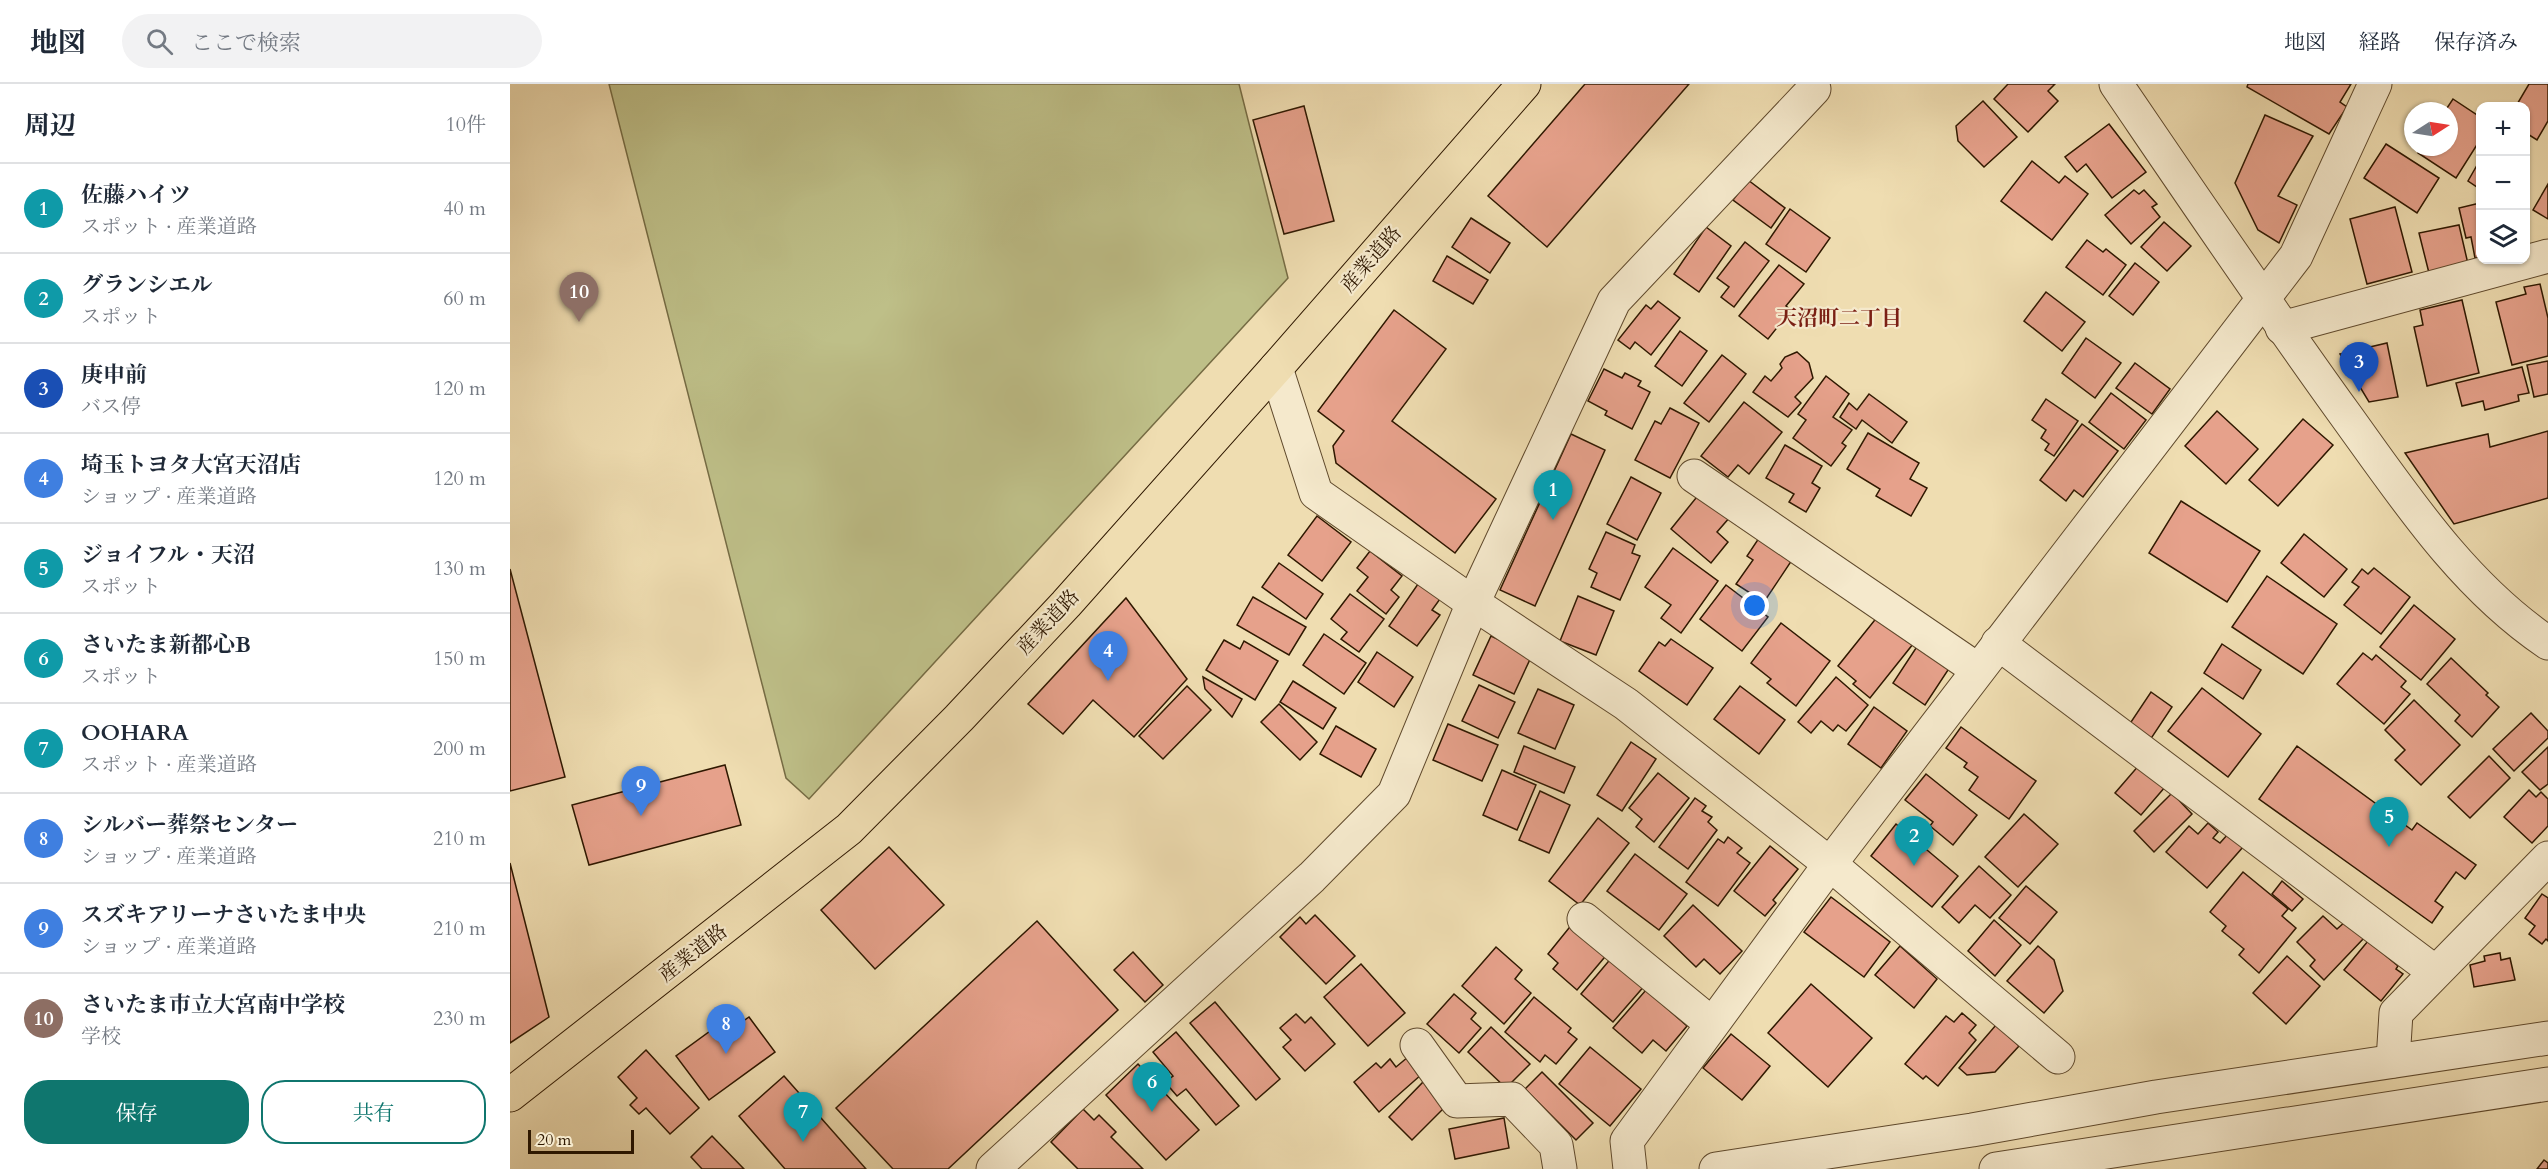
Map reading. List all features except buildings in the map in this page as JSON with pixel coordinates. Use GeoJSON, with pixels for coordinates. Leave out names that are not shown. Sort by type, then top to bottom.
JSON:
{"type":"FeatureCollection","features":[{"type":"Feature","properties":{"kind":"main road","name":"産業道路"},"geometry":{"type":"LineString","coordinates":[[510,1095],[849,829],[959,718],[1066,604],[1524,84]]}},
{"type":"Feature","properties":{"kind":"street"},"geometry":{"type":"LineString","coordinates":[[2116,84],[2282,328],[2409,504],[2450,555],[2491,597],[2548,644]]}},
{"type":"Feature","properties":{"kind":"street"},"geometry":{"type":"LineString","coordinates":[[1630,1169],[1627,1141],[1712,1024],[1998,643],[2296,256],[2375,84]]}},
{"type":"Feature","properties":{"kind":"street"},"geometry":{"type":"LineString","coordinates":[[993,1169],[1312,877],[1394,794],[1473,603],[1614,301],[1814,89]]}},
{"type":"Feature","properties":{"kind":"street"},"geometry":{"type":"LineString","coordinates":[[2282,328],[2548,256]]}},
{"type":"Feature","properties":{"kind":"street"},"geometry":{"type":"LineString","coordinates":[[1276,368],[1316,493],[1473,603],[1626,704],[1830,864],[2058,1057]]}},
{"type":"Feature","properties":{"kind":"street"},"geometry":{"type":"LineString","coordinates":[[1694,476],[1978,670]]}},
{"type":"Feature","properties":{"kind":"street"},"geometry":{"type":"LineString","coordinates":[[1998,643],[2435,972]]}},
{"type":"Feature","properties":{"kind":"street"},"geometry":{"type":"LineString","coordinates":[[2393,1061],[2396,1013],[2548,858]]}},
{"type":"Feature","properties":{"kind":"street"},"geometry":{"type":"LineString","coordinates":[[1584,919],[1712,1024]]}},
{"type":"Feature","properties":{"kind":"street"},"geometry":{"type":"LineString","coordinates":[[1716,1169],[1972,1130],[2156,1097],[2548,1038]]}},
{"type":"Feature","properties":{"kind":"street"},"geometry":{"type":"LineString","coordinates":[[1417,1045],[1457,1101],[1512,1099],[1556,1145],[1560,1169]]}},
{"type":"Feature","properties":{"kind":"street"},"geometry":{"type":"LineString","coordinates":[[1996,1169],[2165,1155],[2548,1084]]}},
{"type":"Feature","properties":{"kind":"green space"},"geometry":{"type":"Polygon","coordinates":[[[609,84],[1239,84],[1288,278],[809,799],[786,778],[609,84]]]}},
{"type":"Feature","properties":{"kind":"place","name":"さいたま市立大宮南中学校"},"geometry":{"type":"Point","coordinates":[579,322]}},
{"type":"Feature","properties":{"kind":"place","name":"庚申前"},"geometry":{"type":"Point","coordinates":[2359,392]}},
{"type":"Feature","properties":{"kind":"place","name":"佐藤ハイツ"},"geometry":{"type":"Point","coordinates":[1553,520]}},
{"type":"Feature","properties":{"kind":"place","name":"埼玉トヨタ大宮天沼店"},"geometry":{"type":"Point","coordinates":[1108,681]}},
{"type":"Feature","properties":{"kind":"place","name":"スズキアリーナさいたま中央"},"geometry":{"type":"Point","coordinates":[641,816]}},
{"type":"Feature","properties":{"kind":"place","name":"ジョイフル・天沼"},"geometry":{"type":"Point","coordinates":[2389,847]}},
{"type":"Feature","properties":{"kind":"place","name":"グランシエル"},"geometry":{"type":"Point","coordinates":[1914,866]}},
{"type":"Feature","properties":{"kind":"place","name":"シルバー葬祭センター"},"geometry":{"type":"Point","coordinates":[726,1054]}},
{"type":"Feature","properties":{"kind":"place","name":"さいたま新都心B"},"geometry":{"type":"Point","coordinates":[1152,1112]}},
{"type":"Feature","properties":{"kind":"place","name":"OOHARA"},"geometry":{"type":"Point","coordinates":[803,1142]}},
{"type":"Feature","properties":{"kind":"district","name":"天沼町二丁目"},"geometry":{"type":"Point","coordinates":[1839,318]}}]}
